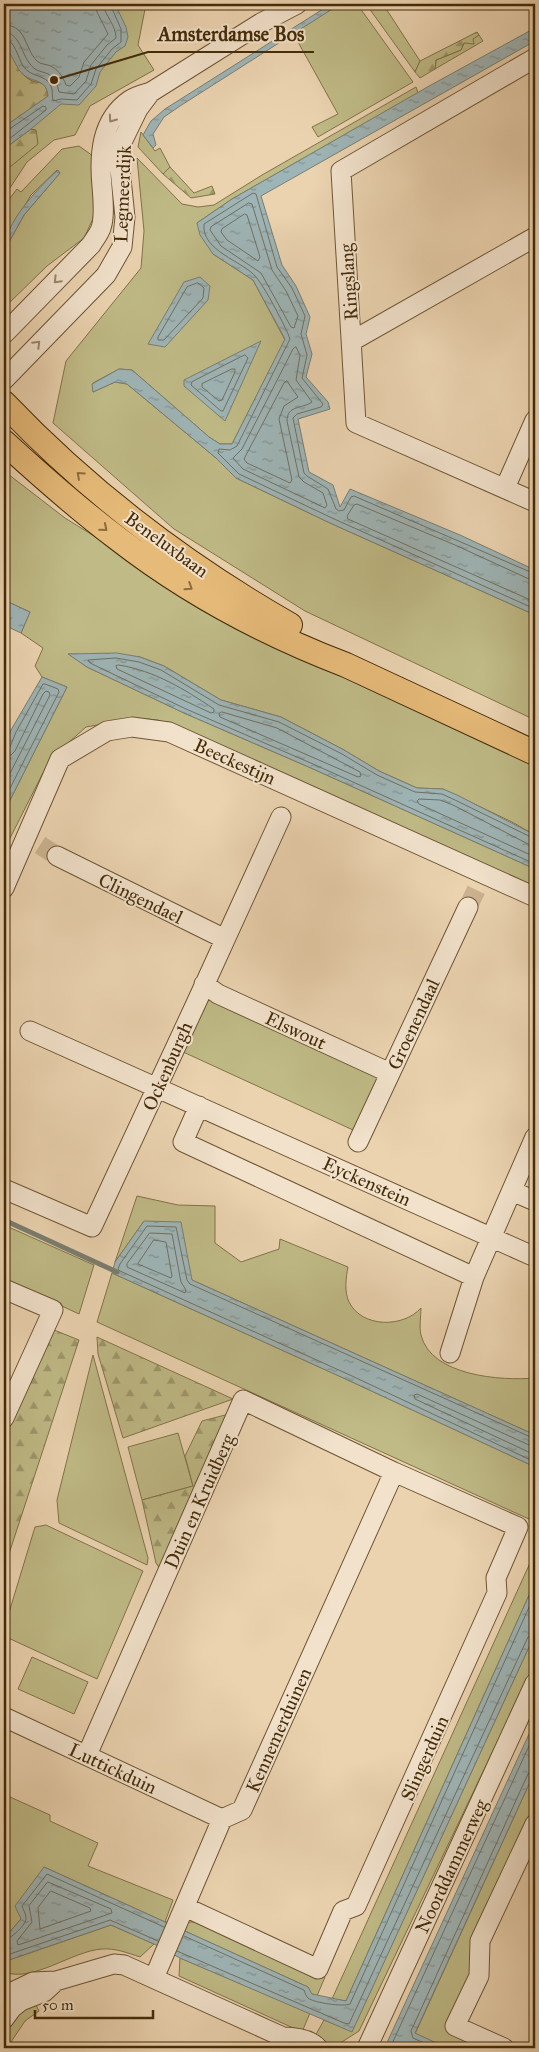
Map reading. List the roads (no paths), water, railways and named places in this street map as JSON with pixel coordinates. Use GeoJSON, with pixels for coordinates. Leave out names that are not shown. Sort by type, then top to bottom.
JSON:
{"type":"FeatureCollection","features":[{"type":"Feature","properties":{"kind":"main road","name":"Beneluxbaan"},"geometry":{"type":"LineString","coordinates":[[4,403],[116,507],[223,585],[325,646],[346,665]]}},
{"type":"Feature","properties":{"kind":"main road","name":"Beneluxbaan"},"geometry":{"type":"LineString","coordinates":[[4,442],[117,538],[194,591],[253,624],[535,753]]}},
{"type":"Feature","properties":{"kind":"street","name":"Legmeerdijk"},"geometry":{"type":"LineString","coordinates":[[4,334],[91,245],[101,228],[103,206],[100,169],[105,129],[123,106],[131,99],[151,92],[261,22],[297,4]]}},
{"type":"Feature","properties":{"kind":"street","name":"Ringslang"},"geometry":{"type":"LineString","coordinates":[[535,58],[341,171],[356,424],[535,502]]}},
{"type":"Feature","properties":{"kind":"street","name":"Legmeerdijk"},"geometry":{"type":"LineString","coordinates":[[4,380],[106,275],[122,247],[124,217],[120,146],[138,109],[151,92]]}},
{"type":"Feature","properties":{"kind":"street"},"geometry":{"type":"LineString","coordinates":[[352,340],[535,237]]}},
{"type":"Feature","properties":{"kind":"street"},"geometry":{"type":"LineString","coordinates":[[505,488],[535,420]]}},
{"type":"Feature","properties":{"kind":"street","name":"Beeckestijn"},"geometry":{"type":"LineString","coordinates":[[4,888],[33,842],[60,759],[107,730],[132,727],[168,732],[295,787],[480,880],[535,897]]}},
{"type":"Feature","properties":{"kind":"street","name":"Ockenburgh"},"geometry":{"type":"LineString","coordinates":[[4,1189],[92,1228],[158,1089],[295,787]]}},
{"type":"Feature","properties":{"kind":"street","name":"Clingendael"},"geometry":{"type":"LineString","coordinates":[[57,856],[225,939]]}},
{"type":"Feature","properties":{"kind":"street","name":"Groenendaal"},"geometry":{"type":"LineString","coordinates":[[358,1142],[468,907]]}},
{"type":"Feature","properties":{"kind":"street","name":"Elswout"},"geometry":{"type":"LineString","coordinates":[[204,984],[218,994],[390,1073]]}},
{"type":"Feature","properties":{"kind":"street","name":"Eyckenstein"},"geometry":{"type":"LineString","coordinates":[[30,1031],[492,1236],[535,1257]]}},
{"type":"Feature","properties":{"kind":"street"},"geometry":{"type":"LineString","coordinates":[[199,1106],[183,1142],[474,1276]]}},
{"type":"Feature","properties":{"kind":"street"},"geometry":{"type":"LineString","coordinates":[[450,1354],[474,1276],[535,1137]]}},
{"type":"Feature","properties":{"kind":"street"},"geometry":{"type":"LineString","coordinates":[[512,1191],[535,1201]]}},
{"type":"Feature","properties":{"kind":"street"},"geometry":{"type":"LineString","coordinates":[[4,1289],[53,1310],[4,1418]]}},
{"type":"Feature","properties":{"kind":"street","name":"Duin en Kruidberg"},"geometry":{"type":"LineString","coordinates":[[87,1755],[243,1400],[394,1472]]}},
{"type":"Feature","properties":{"kind":"street","name":"Kennemerduinen"},"geometry":{"type":"LineString","coordinates":[[222,1819],[242,1810],[394,1472]]}},
{"type":"Feature","properties":{"kind":"street","name":"Slingerduin"},"geometry":{"type":"LineString","coordinates":[[182,1914],[318,1969],[343,1911],[356,1906],[497,1594],[496,1578],[518,1527],[394,1472]]}},
{"type":"Feature","properties":{"kind":"street","name":"Noorddammerweg"},"geometry":{"type":"LineString","coordinates":[[367,2048],[535,1683]]}},
{"type":"Feature","properties":{"kind":"street","name":"Luttickduin"},"geometry":{"type":"LineString","coordinates":[[4,1717],[222,1819]]}},
{"type":"Feature","properties":{"kind":"street"},"geometry":{"type":"LineString","coordinates":[[154,1978],[222,1819]]}},
{"type":"Feature","properties":{"kind":"street"},"geometry":{"type":"LineString","coordinates":[[504,2048],[455,2026],[479,1976],[480,1941],[535,1824]]}},
{"type":"Feature","properties":{"kind":"street"},"geometry":{"type":"LineString","coordinates":[[6,2002],[21,2001],[44,1992],[56,1981],[114,1964],[124,1965],[288,2043],[296,2038],[315,2044],[318,2048]]}},
{"type":"Feature","properties":{"kind":"water"},"geometry":{"type":"Polygon","coordinates":[[[4,4],[115,4],[126,27],[128,37],[125,46],[116,52],[100,72],[96,86],[79,105],[61,104],[4,149],[4,127],[48,96],[47,90],[41,83],[23,75],[8,49],[3,35],[4,4]]]}},
{"type":"Feature","properties":{"kind":"water"},"geometry":{"type":"Polygon","coordinates":[[[331,4],[340,4],[164,117],[153,134],[156,145],[153,148],[143,135],[151,121],[165,109],[331,4]]]}},
{"type":"Feature","properties":{"kind":"water"},"geometry":{"type":"Polygon","coordinates":[[[535,28],[535,41],[261,196],[282,265],[296,286],[310,317],[306,334],[312,354],[306,377],[328,402],[330,409],[298,419],[309,472],[333,485],[340,507],[350,489],[460,535],[535,570],[535,615],[330,523],[236,478],[216,458],[127,384],[115,382],[93,392],[92,384],[119,369],[132,370],[209,437],[220,444],[232,444],[285,339],[253,280],[213,254],[200,235],[197,223],[232,199],[535,28]]]}},
{"type":"Feature","properties":{"kind":"water"},"geometry":{"type":"Polygon","coordinates":[[[58,170],[60,173],[24,215],[4,251],[10,229],[23,207],[58,170]]]}},
{"type":"Feature","properties":{"kind":"water"},"geometry":{"type":"Polygon","coordinates":[[[200,277],[210,286],[208,300],[165,347],[148,344],[184,282],[200,277]]]}},
{"type":"Feature","properties":{"kind":"water"},"geometry":{"type":"Polygon","coordinates":[[[261,341],[225,421],[184,386],[184,380],[261,341]]]}},
{"type":"Feature","properties":{"kind":"water"},"geometry":{"type":"Polygon","coordinates":[[[4,600],[30,612],[21,633],[4,625],[4,600]]]}},
{"type":"Feature","properties":{"kind":"water"},"geometry":{"type":"Polygon","coordinates":[[[117,653],[140,657],[164,666],[221,700],[281,717],[344,750],[379,771],[417,788],[443,789],[535,835],[535,869],[184,713],[87,667],[68,654],[117,653]]]}},
{"type":"Feature","properties":{"kind":"water"},"geometry":{"type":"Polygon","coordinates":[[[42,677],[67,687],[4,812],[4,750],[11,730],[42,677]]]}},
{"type":"Feature","properties":{"kind":"water"},"geometry":{"type":"Polygon","coordinates":[[[144,1221],[181,1222],[192,1280],[535,1435],[535,1467],[112,1273],[115,1262],[144,1221]]]}},
{"type":"Feature","properties":{"kind":"water"},"geometry":{"type":"Polygon","coordinates":[[[535,1582],[535,1634],[352,2032],[180,1958],[111,1925],[6,1961],[4,1960],[4,1935],[6,1936],[21,1919],[15,1906],[44,1867],[308,1987],[312,1994],[346,2001],[535,1582]]]}},
{"type":"Feature","properties":{"kind":"water"},"geometry":{"type":"Polygon","coordinates":[[[535,1721],[535,1771],[415,2033],[447,2048],[385,2047],[535,1721]]]}},
{"type":"Feature","properties":{"kind":"waterway"},"geometry":{"type":"LineString","coordinates":[[4,1220],[117,1272]]}},
{"type":"Feature","properties":{"kind":"tunnel"},"geometry":{"type":"LineString","coordinates":[[40,845],[57,856]]}},
{"type":"Feature","properties":{"kind":"tunnel"},"geometry":{"type":"LineString","coordinates":[[468,907],[478,886]]}},
{"type":"Feature","properties":{"kind":"place","name":"Amsterdamse Bos"},"geometry":{"type":"Point","coordinates":[54,80]}}]}
